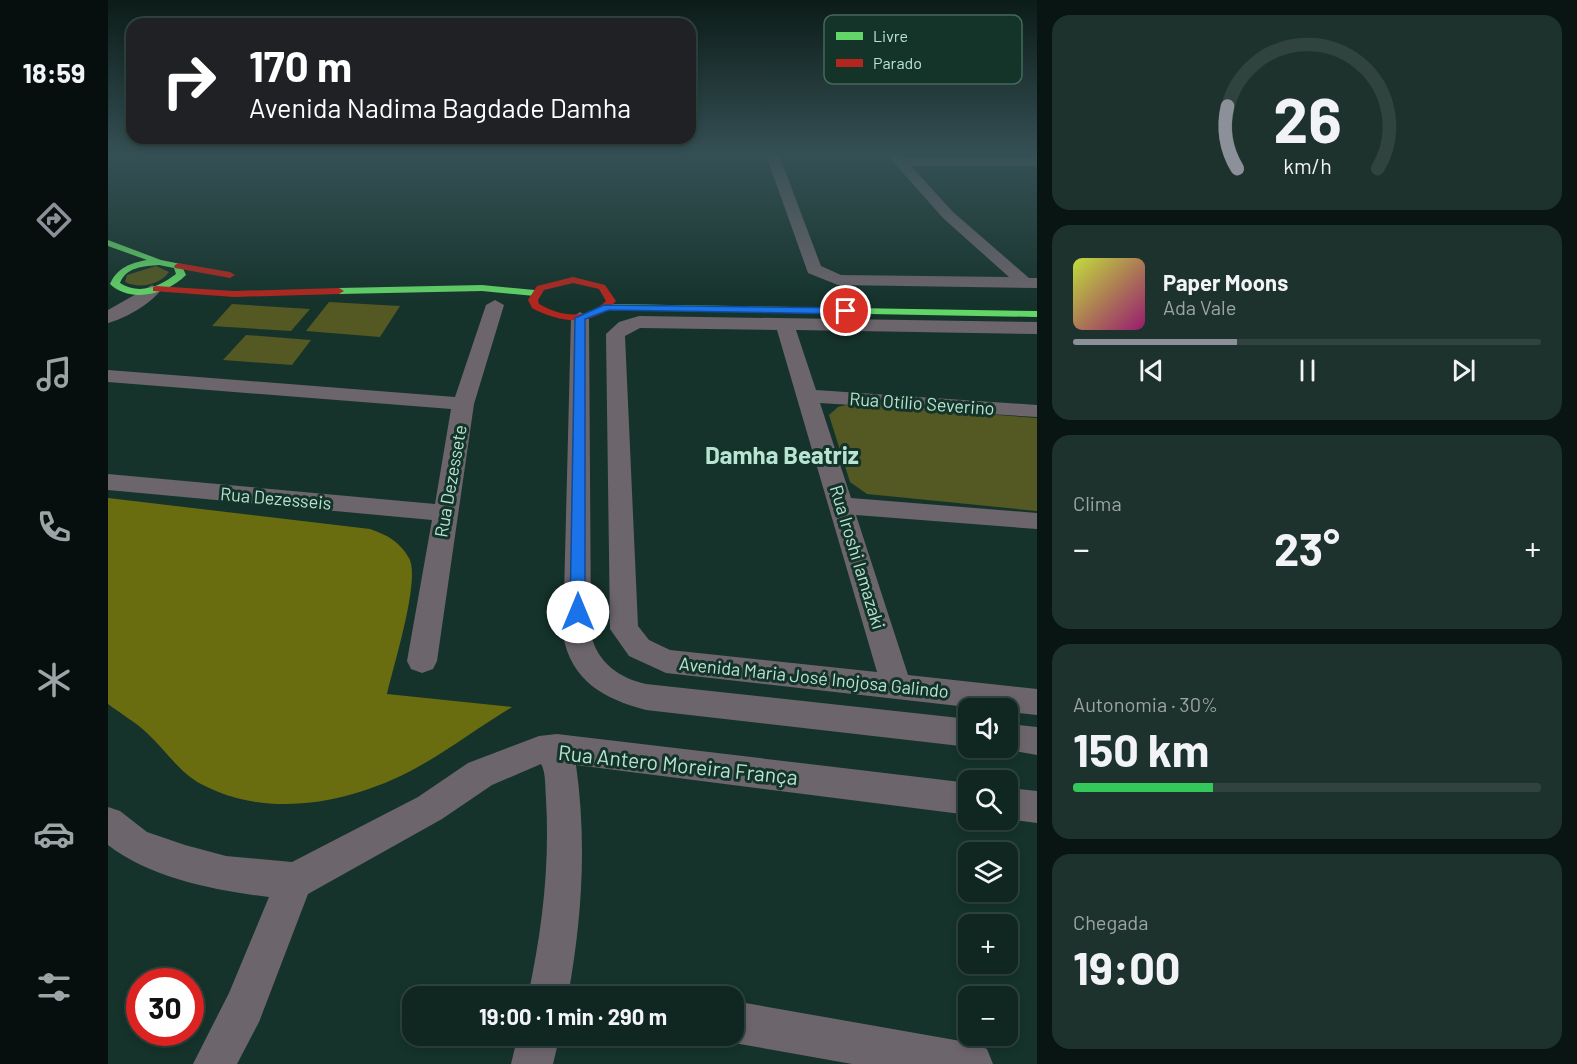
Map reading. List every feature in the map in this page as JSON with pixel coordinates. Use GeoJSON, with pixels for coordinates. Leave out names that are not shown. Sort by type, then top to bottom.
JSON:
{"type":"FeatureCollection","features":[{"type":"Feature","properties":{"kind":"street"},"geometry":{"type":"LineString","coordinates":[[790,205],[814,269],[838,280],[1031,283]]}},
{"type":"Feature","properties":{"kind":"street"},"geometry":{"type":"LineString","coordinates":[[938,205],[1031,283]]}},
{"type":"Feature","properties":{"kind":"street"},"geometry":{"type":"LineString","coordinates":[[108,243],[159,262],[247,277]]}},
{"type":"Feature","properties":{"kind":"street"},"geometry":{"type":"LineString","coordinates":[[159,262],[136,266],[112,278],[118,288],[234,294],[482,288],[535,293],[549,284]]}},
{"type":"Feature","properties":{"kind":"street"},"geometry":{"type":"LineString","coordinates":[[108,302],[176,280],[182,270],[178,266]]}},
{"type":"Feature","properties":{"kind":"street"},"geometry":{"type":"LineString","coordinates":[[267,279],[464,275],[512,276],[549,284],[585,282],[605,289],[614,309],[639,322],[1037,327]]}},
{"type":"Feature","properties":{"kind":"street"},"geometry":{"type":"LineString","coordinates":[[108,317],[131,306],[148,290]]}},
{"type":"Feature","properties":{"kind":"street"},"geometry":{"type":"LineString","coordinates":[[535,293],[533,300],[535,306],[542,312],[553,316],[580,318],[614,309],[883,297]]}},
{"type":"Feature","properties":{"kind":"street","name":"Rua Dezessete"},"geometry":{"type":"LineString","coordinates":[[422,661],[463,404],[495,305]]}},
{"type":"Feature","properties":{"kind":"street"},"geometry":{"type":"LineString","coordinates":[[614,309],[1037,314]]}},
{"type":"Feature","properties":{"kind":"street","name":"Avenida Maria José Inojosa Galindo"},"geometry":{"type":"LineString","coordinates":[[614,309],[624,629],[639,648],[666,661],[1037,702]]}},
{"type":"Feature","properties":{"kind":"street"},"geometry":{"type":"LineString","coordinates":[[580,318],[577,635],[582,655],[592,670],[618,689],[646,697],[958,732]]}},
{"type":"Feature","properties":{"kind":"street","name":"Rua Iroshi Iamazaki"},"geometry":{"type":"LineString","coordinates":[[785,324],[897,687]]}},
{"type":"Feature","properties":{"kind":"street"},"geometry":{"type":"LineString","coordinates":[[108,376],[463,404]]}},
{"type":"Feature","properties":{"kind":"street","name":"Rua Otílio Severino"},"geometry":{"type":"LineString","coordinates":[[807,396],[1037,411]]}},
{"type":"Feature","properties":{"kind":"street","name":"Rua Dezesseis"},"geometry":{"type":"LineString","coordinates":[[108,482],[444,513]]}},
{"type":"Feature","properties":{"kind":"street"},"geometry":{"type":"LineString","coordinates":[[843,506],[1037,521]]}},
{"type":"Feature","properties":{"kind":"street"},"geometry":{"type":"LineString","coordinates":[[1018,739],[1037,741]]}},
{"type":"Feature","properties":{"kind":"street"},"geometry":{"type":"LineString","coordinates":[[556,986],[564,902],[565,803],[557,748]]}},
{"type":"Feature","properties":{"kind":"street","name":"Rua Antero Moreira França"},"geometry":{"type":"LineString","coordinates":[[294,881],[430,808],[480,774],[539,750],[557,748],[958,798]]}},
{"type":"Feature","properties":{"kind":"street"},"geometry":{"type":"LineString","coordinates":[[1018,805],[1037,807]]}},
{"type":"Feature","properties":{"kind":"street"},"geometry":{"type":"LineString","coordinates":[[108,823],[136,844],[184,863],[226,874],[294,881],[244,1007],[214,1064]]}},
{"type":"Feature","properties":{"kind":"street"},"geometry":{"type":"LineString","coordinates":[[744,1024],[870,1054],[972,1064]]}},
{"type":"Feature","properties":{"kind":"street"},"geometry":{"type":"LineString","coordinates":[[532,1064],[536,1046]]}},
{"type":"Feature","properties":{"kind":"green space"},"geometry":{"type":"Polygon","coordinates":[[[156,266],[169,272],[155,283],[137,285],[125,282],[127,275],[156,266]]]}},
{"type":"Feature","properties":{"kind":"green space"},"geometry":{"type":"Polygon","coordinates":[[[329,302],[400,306],[380,337],[306,331],[329,302]]]}},
{"type":"Feature","properties":{"kind":"green space"},"geometry":{"type":"Polygon","coordinates":[[[232,304],[310,309],[291,331],[212,326],[232,304]]]}},
{"type":"Feature","properties":{"kind":"green space"},"geometry":{"type":"Polygon","coordinates":[[[246,335],[311,340],[292,365],[223,360],[246,335]]]}},
{"type":"Feature","properties":{"kind":"green space"},"geometry":{"type":"Polygon","coordinates":[[[850,404],[1037,418],[1037,511],[867,494],[850,482],[829,415],[838,407],[850,404]]]}},
{"type":"Feature","properties":{"kind":"shaded area"},"geometry":{"type":"Polygon","coordinates":[[[108,498],[370,529],[387,536],[405,552],[412,569],[409,603],[387,694],[512,707],[416,768],[365,790],[338,798],[310,803],[254,802],[227,795],[201,784],[179,768],[144,730],[108,704],[108,498]]]}},
{"type":"Feature","properties":{"kind":"traffic: fast"},"geometry":{"type":"LineString","coordinates":[[108,243],[159,262]]}},
{"type":"Feature","properties":{"kind":"traffic: fast"},"geometry":{"type":"LineString","coordinates":[[159,262],[178,266],[181,275],[166,285],[149,291],[131,291],[115,284],[127,269],[139,264],[159,262]]}},
{"type":"Feature","properties":{"kind":"traffic: fast"},"geometry":{"type":"LineString","coordinates":[[339,291],[482,288],[535,293]]}},
{"type":"Feature","properties":{"kind":"traffic: fast"},"geometry":{"type":"LineString","coordinates":[[607,307],[1037,314]]}},
{"type":"Feature","properties":{"kind":"traffic: jam"},"geometry":{"type":"LineString","coordinates":[[178,266],[230,275]]}},
{"type":"Feature","properties":{"kind":"traffic: jam"},"geometry":{"type":"LineString","coordinates":[[573,280],[602,287],[611,301],[594,314],[574,318],[554,315],[535,306],[533,300],[540,288],[573,280]]}},
{"type":"Feature","properties":{"kind":"traffic: jam"},"geometry":{"type":"LineString","coordinates":[[156,289],[234,294],[339,291]]}},
{"type":"Feature","properties":{"kind":"district","name":"Damha Beatriz"},"geometry":{"type":"Point","coordinates":[782,454]}},
{"type":"Feature","properties":{"kind":"route"},"geometry":{"type":"LineString","coordinates":[[578,612],[580,318],[601,312],[607,307],[846,311]]}}]}
